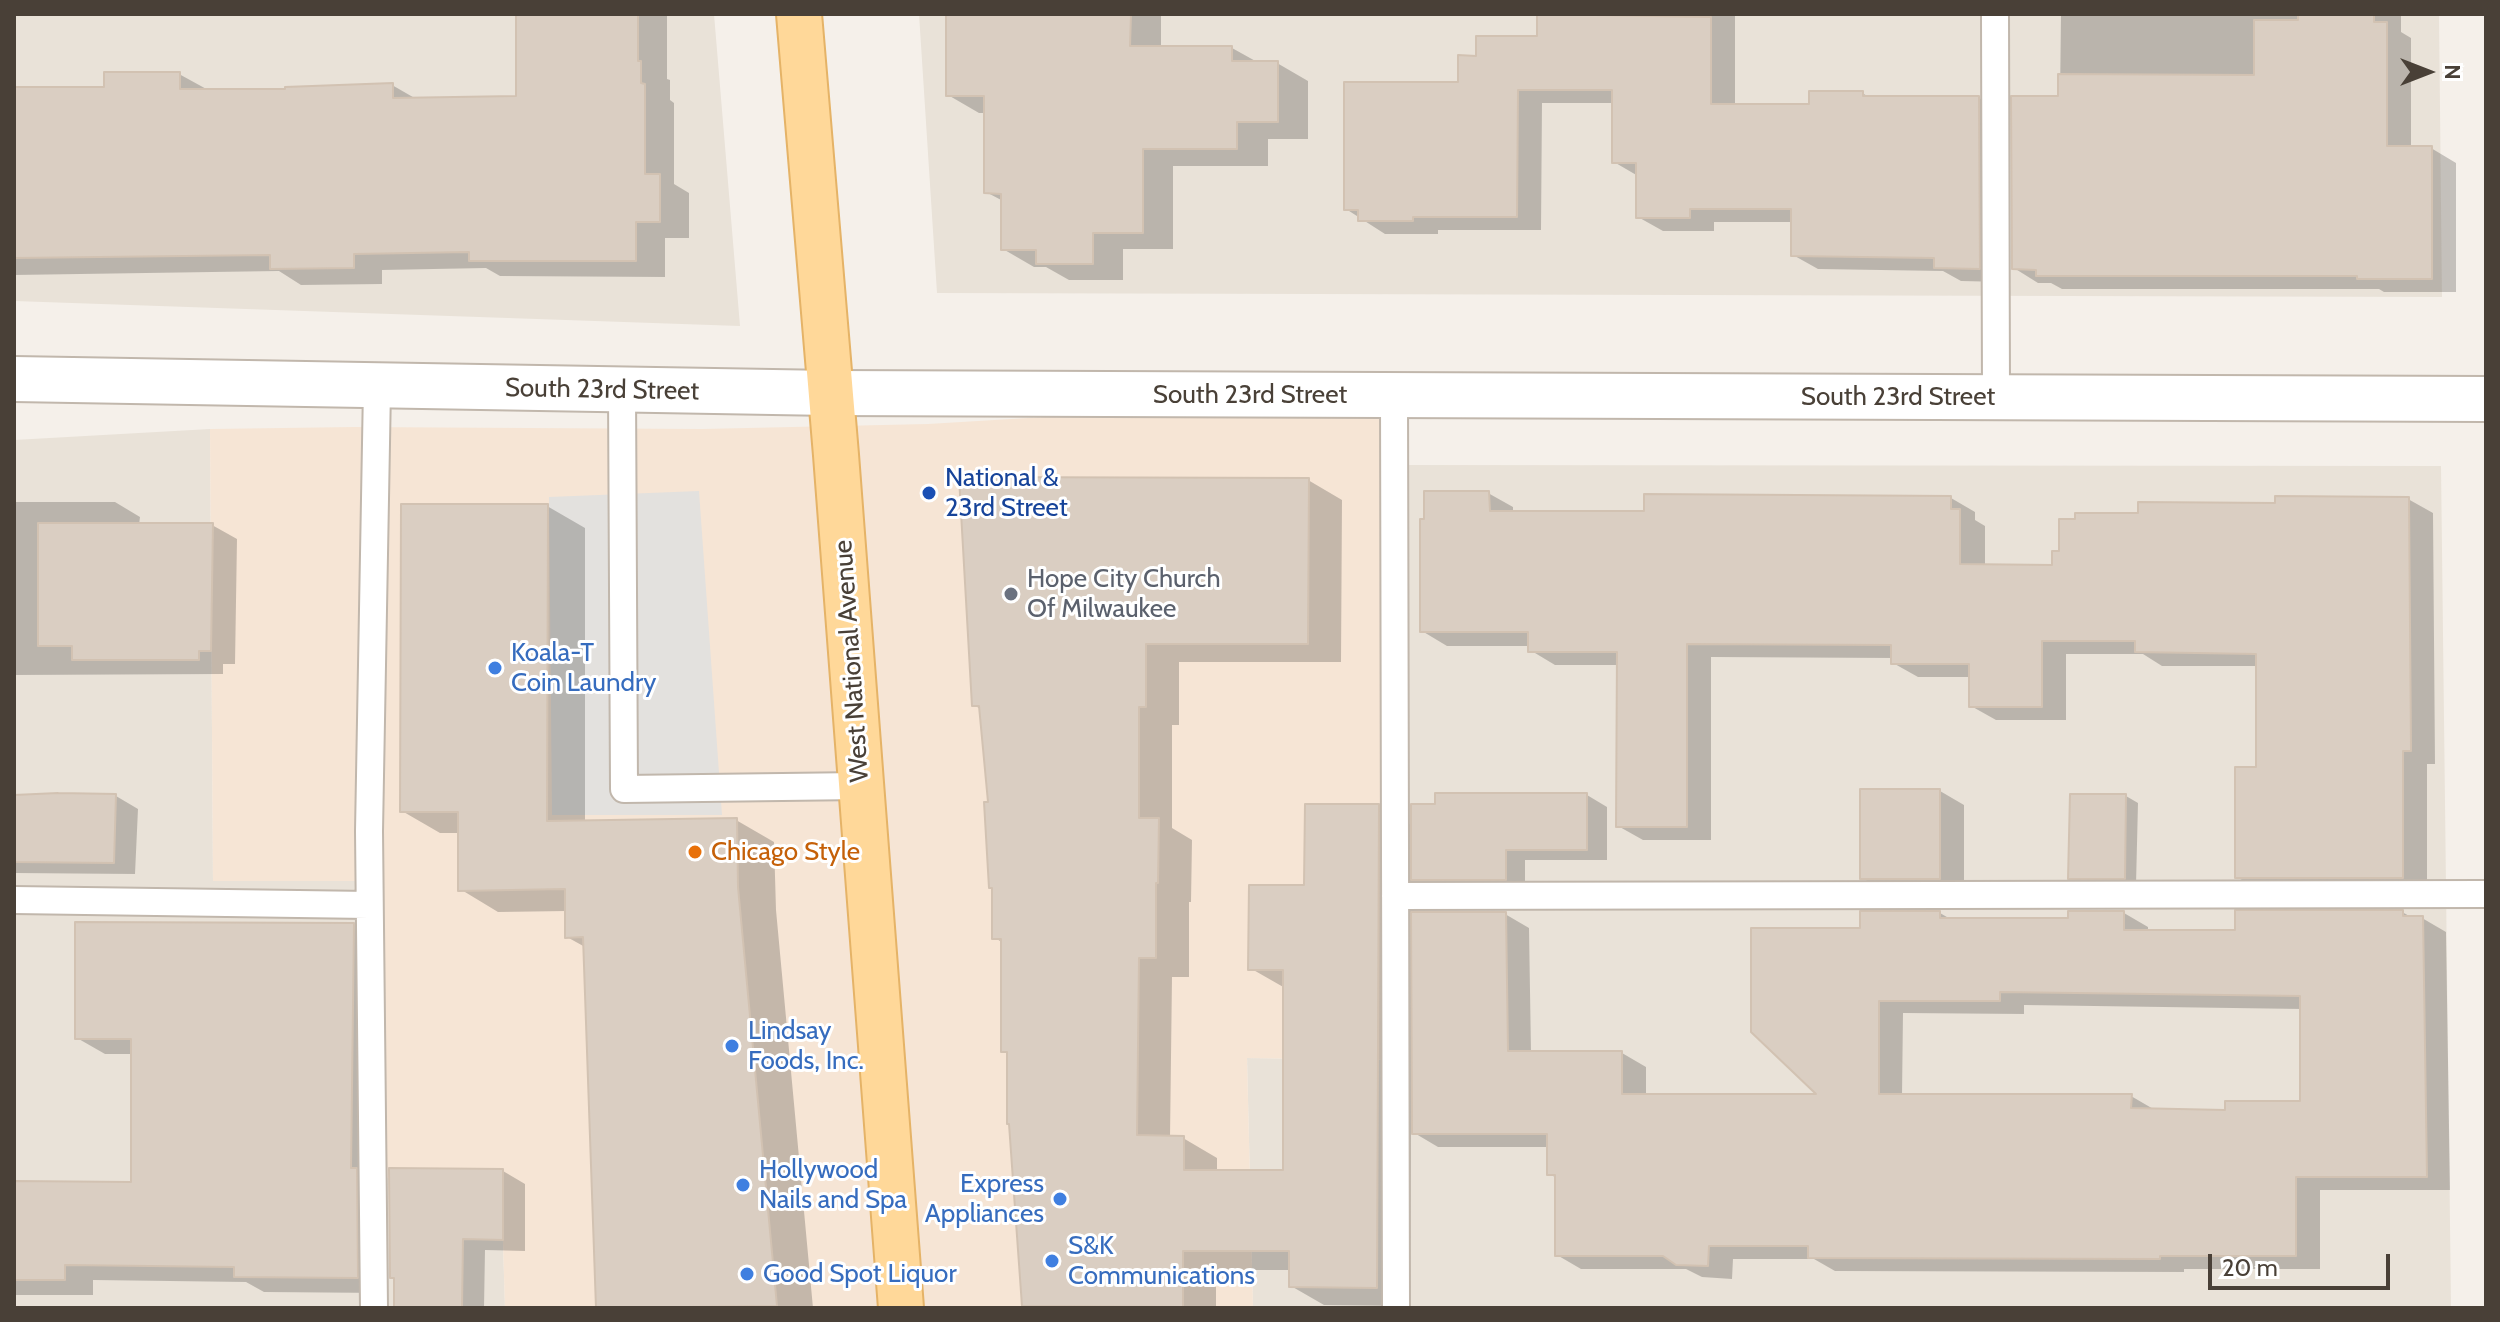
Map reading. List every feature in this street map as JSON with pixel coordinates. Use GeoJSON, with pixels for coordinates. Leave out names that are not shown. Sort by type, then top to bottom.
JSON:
{"type":"FeatureCollection","features":[{"type":"Feature","properties":{"kind":"main road","name":"West National Avenue"},"geometry":{"type":"LineString","coordinates":[[799,14],[901,1308]]}},
{"type":"Feature","properties":{"kind":"street","name":"South 23rd Street"},"geometry":{"type":"LineString","coordinates":[[14,379],[377,388],[831,393],[2486,399]]}},
{"type":"Feature","properties":{"kind":"lane"},"geometry":{"type":"LineString","coordinates":[[1995,14],[1996,397]]}},
{"type":"Feature","properties":{"kind":"lane"},"geometry":{"type":"LineString","coordinates":[[374,1308],[369,905],[377,388]]}},
{"type":"Feature","properties":{"kind":"lane"},"geometry":{"type":"LineString","coordinates":[[622,390],[624,789],[861,786]]}},
{"type":"Feature","properties":{"kind":"lane"},"geometry":{"type":"LineString","coordinates":[[1394,396],[1396,1308]]}},
{"type":"Feature","properties":{"kind":"lane"},"geometry":{"type":"LineString","coordinates":[[1395,896],[2486,894]]}},
{"type":"Feature","properties":{"kind":"lane"},"geometry":{"type":"LineString","coordinates":[[14,900],[369,905]]}},
{"type":"Feature","properties":{"kind":"shaded area"},"geometry":{"type":"Polygon","coordinates":[[[14,14],[714,14],[740,326],[14,301],[14,14]]]}},
{"type":"Feature","properties":{"kind":"shaded area"},"geometry":{"type":"Polygon","coordinates":[[[919,14],[2439,14],[2442,297],[937,293],[919,14]]]}},
{"type":"Feature","properties":{"kind":"shaded area"},"geometry":{"type":"Polygon","coordinates":[[[1394,396],[1396,1060],[1247,1058],[1253,1308],[505,1308],[501,1179],[384,1178],[377,881],[213,881],[210,429],[702,429],[928,424],[1394,396]]]}},
{"type":"Feature","properties":{"kind":"shaded area"},"geometry":{"type":"Polygon","coordinates":[[[210,429],[213,881],[377,881],[384,1178],[501,1178],[505,1308],[14,1308],[14,440],[210,429]]]}},
{"type":"Feature","properties":{"kind":"shaded area"},"geometry":{"type":"Polygon","coordinates":[[[1394,465],[2441,466],[2451,1308],[1253,1308],[1247,1058],[1396,1060],[1394,465]]]}},
{"type":"Feature","properties":{"kind":"shaded area"},"geometry":{"type":"Polygon","coordinates":[[[699,491],[722,815],[552,815],[549,497],[699,491]]]}},
{"type":"Feature","properties":{"kind":"building"},"geometry":{"type":"Polygon","coordinates":[[[516,14],[638,14],[638,61],[641,61],[641,83],[645,84],[645,174],[660,174],[660,222],[636,222],[636,261],[469,261],[469,252],[354,254],[354,268],[270,269],[270,255],[14,258],[14,87],[104,87],[104,72],[180,72],[180,89],[285,89],[393,83],[393,98],[516,96],[516,14]]]}},
{"type":"Feature","properties":{"kind":"building"},"geometry":{"type":"Polygon","coordinates":[[[946,14],[1131,14],[1130,46],[1232,46],[1232,61],[1278,61],[1278,122],[1237,122],[1237,149],[1143,149],[1143,233],[1093,233],[1093,264],[1036,264],[1036,250],[1001,250],[1001,194],[984,193],[984,96],[946,96],[946,14]]]}},
{"type":"Feature","properties":{"kind":"building"},"geometry":{"type":"Polygon","coordinates":[[[1537,14],[1711,17],[1711,104],[1809,104],[1809,91],[1863,91],[1863,96],[1979,96],[1980,269],[1934,268],[1934,258],[1791,256],[1791,209],[1690,209],[1690,218],[1636,218],[1636,163],[1612,163],[1612,90],[1518,90],[1517,217],[1413,217],[1413,221],[1358,221],[1358,210],[1344,210],[1344,82],[1458,82],[1458,55],[1476,56],[1476,36],[1537,36],[1537,14]]]}},
{"type":"Feature","properties":{"kind":"building"},"geometry":{"type":"Polygon","coordinates":[[[2298,14],[2374,14],[2374,22],[2387,22],[2387,146],[2432,146],[2432,279],[2357,279],[2357,276],[2036,276],[2036,270],[2012,269],[2011,96],[2058,96],[2058,74],[2254,75],[2254,20],[2298,20],[2298,14]]]}},
{"type":"Feature","properties":{"kind":"building"},"geometry":{"type":"Polygon","coordinates":[[[959,477],[1309,478],[1308,644],[1146,644],[1146,707],[1139,707],[1139,818],[1159,818],[1158,883],[1156,958],[1139,958],[1137,1135],[1184,1136],[1184,1170],[1283,1170],[1283,970],[1248,970],[1249,885],[1304,885],[1305,804],[1379,804],[1377,1288],[1289,1287],[1289,1251],[1183,1251],[1183,1307],[1022,1306],[1007,1124],[1007,1052],[1001,1052],[1001,939],[992,939],[992,888],[989,888],[984,802],[988,802],[979,706],[972,706],[959,477]]]}},
{"type":"Feature","properties":{"kind":"building"},"geometry":{"type":"Polygon","coordinates":[[[1424,491],[1489,491],[1490,511],[1644,511],[1644,494],[1951,496],[1951,509],[1960,509],[1960,564],[2052,565],[2052,551],[2059,551],[2059,519],[2075,519],[2075,513],[2138,513],[2138,502],[2275,503],[2275,496],[2409,497],[2411,751],[2403,751],[2403,878],[2235,878],[2235,767],[2256,767],[2256,654],[2135,652],[2135,641],[2042,641],[2042,707],[1969,707],[1969,664],[1891,664],[1891,645],[1687,644],[1687,827],[1616,827],[1617,652],[1528,652],[1528,632],[1420,632],[1420,519],[1424,519],[1424,491]]]}},
{"type":"Feature","properties":{"kind":"building"},"geometry":{"type":"Polygon","coordinates":[[[401,504],[548,504],[547,821],[737,818],[738,887],[777,1306],[596,1308],[583,937],[565,938],[565,889],[458,891],[458,812],[400,812],[401,504]]]}},
{"type":"Feature","properties":{"kind":"building"},"geometry":{"type":"Polygon","coordinates":[[[38,523],[213,523],[211,651],[199,651],[199,660],[72,660],[72,646],[38,646],[38,523]]]}},
{"type":"Feature","properties":{"kind":"building"},"geometry":{"type":"Polygon","coordinates":[[[1860,789],[1940,789],[1940,879],[1860,879],[1860,789]]]}},
{"type":"Feature","properties":{"kind":"building"},"geometry":{"type":"Polygon","coordinates":[[[1435,793],[1587,793],[1587,850],[1506,850],[1506,880],[1411,880],[1411,804],[1435,804],[1435,793]]]}},
{"type":"Feature","properties":{"kind":"building"},"geometry":{"type":"Polygon","coordinates":[[[116,794],[114,863],[14,862],[14,795],[116,794]]]}},
{"type":"Feature","properties":{"kind":"building"},"geometry":{"type":"Polygon","coordinates":[[[2070,794],[2126,794],[2125,879],[2068,879],[2070,794]]]}},
{"type":"Feature","properties":{"kind":"building"},"geometry":{"type":"Polygon","coordinates":[[[2235,910],[2403,910],[2403,916],[2423,916],[2427,1177],[2296,1177],[2296,1256],[2160,1256],[2160,1259],[1808,1258],[1808,1246],[1709,1246],[1708,1266],[1676,1265],[1663,1256],[1555,1256],[1555,1175],[1547,1175],[1547,1134],[1412,1134],[1411,912],[1506,912],[1508,1051],[1622,1051],[1622,1094],[1816,1094],[1751,1032],[1751,928],[1860,928],[1860,911],[1940,911],[1940,918],[2068,918],[2068,911],[2124,911],[2124,930],[2235,930],[2235,910]],[[2000,992],[2000,1001],[1879,1001],[1879,1094],[2132,1094],[2131,1108],[2225,1110],[2225,1101],[2300,1101],[2300,996],[2000,992]]]}},
{"type":"Feature","properties":{"kind":"building"},"geometry":{"type":"Polygon","coordinates":[[[75,922],[354,923],[351,1168],[357,1168],[358,1278],[234,1277],[234,1267],[65,1265],[65,1280],[14,1280],[14,1181],[131,1182],[131,1039],[75,1039],[75,922]]]}},
{"type":"Feature","properties":{"kind":"building"},"geometry":{"type":"Polygon","coordinates":[[[389,1168],[503,1169],[503,1240],[463,1239],[462,1307],[394,1307],[394,1278],[390,1278],[389,1168]]]}},
{"type":"Feature","properties":{"kind":"place","name":"National & 23rd Street"},"geometry":{"type":"Point","coordinates":[929,493]}},
{"type":"Feature","properties":{"kind":"place","name":"Hope City Church Of Milwaukee"},"geometry":{"type":"Point","coordinates":[1011,594]}},
{"type":"Feature","properties":{"kind":"place","name":"Koala-T Coin Laundry"},"geometry":{"type":"Point","coordinates":[495,668]}},
{"type":"Feature","properties":{"kind":"place","name":"Chicago Style"},"geometry":{"type":"Point","coordinates":[695,852]}},
{"type":"Feature","properties":{"kind":"place","name":"Lindsay Foods, Inc."},"geometry":{"type":"Point","coordinates":[732,1046]}},
{"type":"Feature","properties":{"kind":"place","name":"Hollywood Nails and Spa"},"geometry":{"type":"Point","coordinates":[743,1185]}},
{"type":"Feature","properties":{"kind":"place","name":"Express Appliances"},"geometry":{"type":"Point","coordinates":[1060,1199]}},
{"type":"Feature","properties":{"kind":"place","name":"S&K Communications"},"geometry":{"type":"Point","coordinates":[1052,1261]}},
{"type":"Feature","properties":{"kind":"place","name":"Good Spot Liquor"},"geometry":{"type":"Point","coordinates":[747,1274]}}]}
